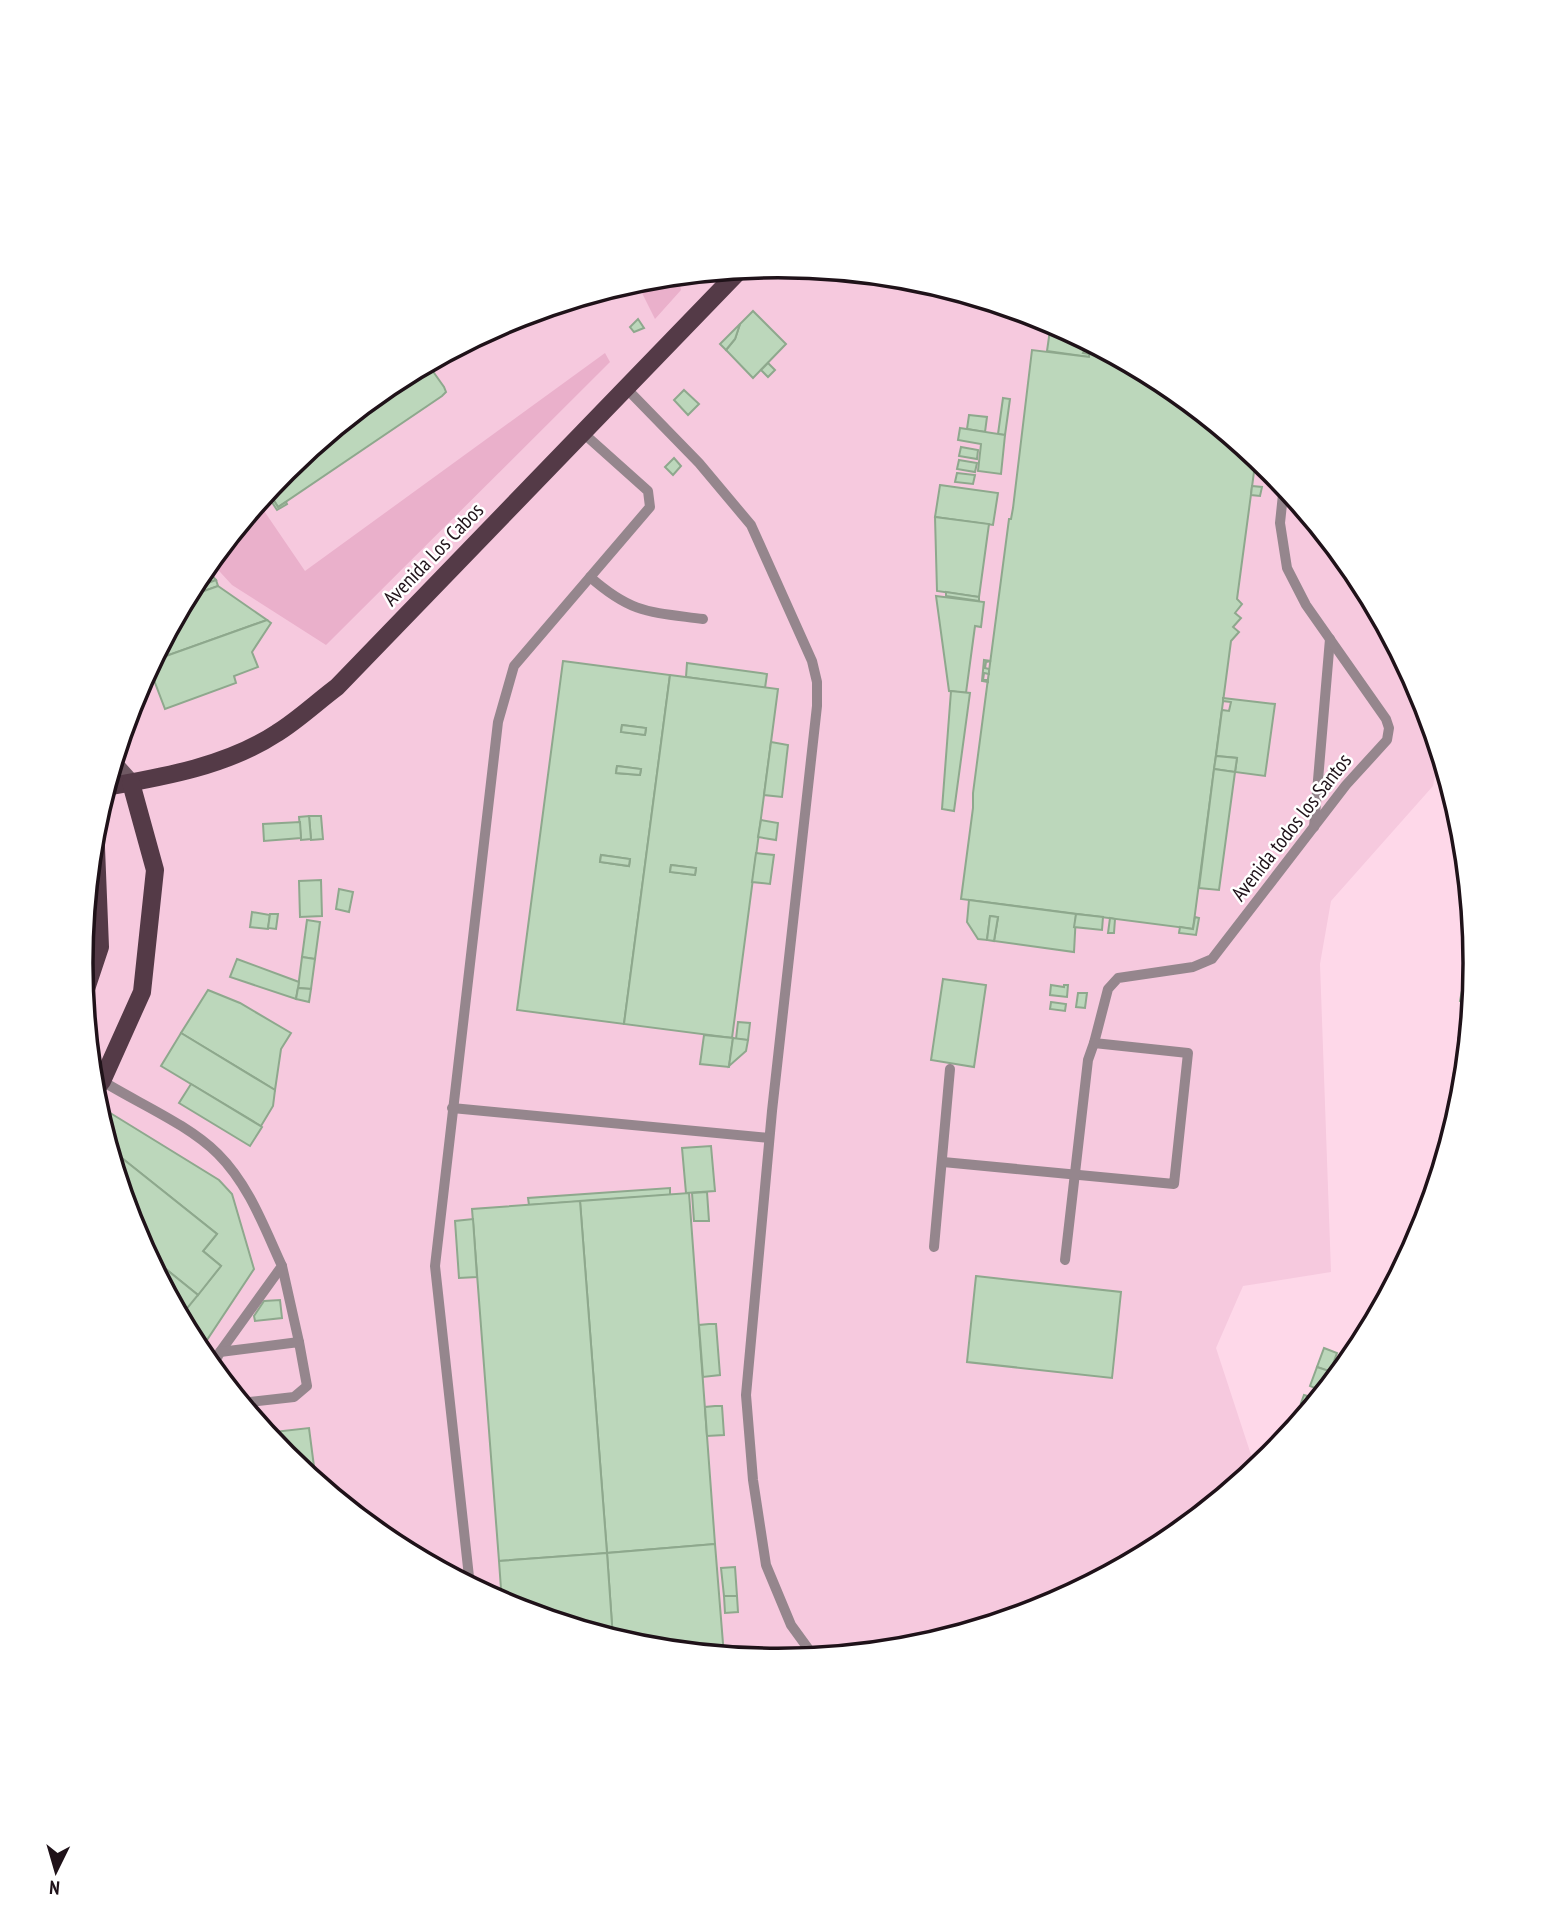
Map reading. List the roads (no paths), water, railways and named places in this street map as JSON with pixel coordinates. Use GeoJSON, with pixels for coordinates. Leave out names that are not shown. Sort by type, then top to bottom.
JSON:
{"type":"FeatureCollection","features":[{"type":"Feature","properties":{"kind":"main road","name":"Avenida Los Cabos"},"geometry":{"type":"LineString","coordinates":[[116,785],[206,765],[242,751],[276,734],[337,687],[731,279]]}},
{"type":"Feature","properties":{"kind":"main road"},"geometry":{"type":"LineString","coordinates":[[102,1069],[142,992],[155,870],[131,783],[120,771]]}},
{"type":"Feature","properties":{"kind":"main road"},"geometry":{"type":"LineString","coordinates":[[93,968],[100,947],[98,887]]}},
{"type":"Feature","properties":{"kind":"lane"},"geometry":{"type":"LineString","coordinates":[[625,387],[699,463],[751,524],[812,661],[817,682],[816,720],[769,1138],[746,1395],[753,1480],[766,1565],[791,1625],[808,1648]]}},
{"type":"Feature","properties":{"kind":"lane"},"geometry":{"type":"LineString","coordinates":[[469,1576],[435,1266],[498,722],[514,666],[650,507],[648,491],[582,432]]}},
{"type":"Feature","properties":{"kind":"lane","name":"Avenida todos los Santos"},"geometry":{"type":"LineString","coordinates":[[1065,1261],[1088,1060],[1108,989],[1118,978],[1193,967],[1212,959],[1346,785],[1387,740],[1389,728],[1386,719],[1306,605],[1287,568],[1280,523],[1283,499]]}},
{"type":"Feature","properties":{"kind":"lane"},"geometry":{"type":"LineString","coordinates":[[590,577],[625,604],[645,611],[703,619]]}},
{"type":"Feature","properties":{"kind":"lane"},"geometry":{"type":"LineString","coordinates":[[1314,827],[1330,639]]}},
{"type":"Feature","properties":{"kind":"lane"},"geometry":{"type":"LineString","coordinates":[[943,1162],[1174,1184],[1188,1053],[1094,1043]]}},
{"type":"Feature","properties":{"kind":"lane"},"geometry":{"type":"LineString","coordinates":[[934,1247],[950,1069]]}},
{"type":"Feature","properties":{"kind":"lane"},"geometry":{"type":"LineString","coordinates":[[104,1087],[190,1132],[218,1154],[247,1190],[282,1266],[307,1387],[294,1397],[251,1402]]}},
{"type":"Feature","properties":{"kind":"lane"},"geometry":{"type":"LineString","coordinates":[[452,1108],[769,1138]]}},
{"type":"Feature","properties":{"kind":"lane"},"geometry":{"type":"LineString","coordinates":[[217,1357],[282,1266]]}},
{"type":"Feature","properties":{"kind":"lane"},"geometry":{"type":"LineString","coordinates":[[220,1352],[299,1342]]}}]}
